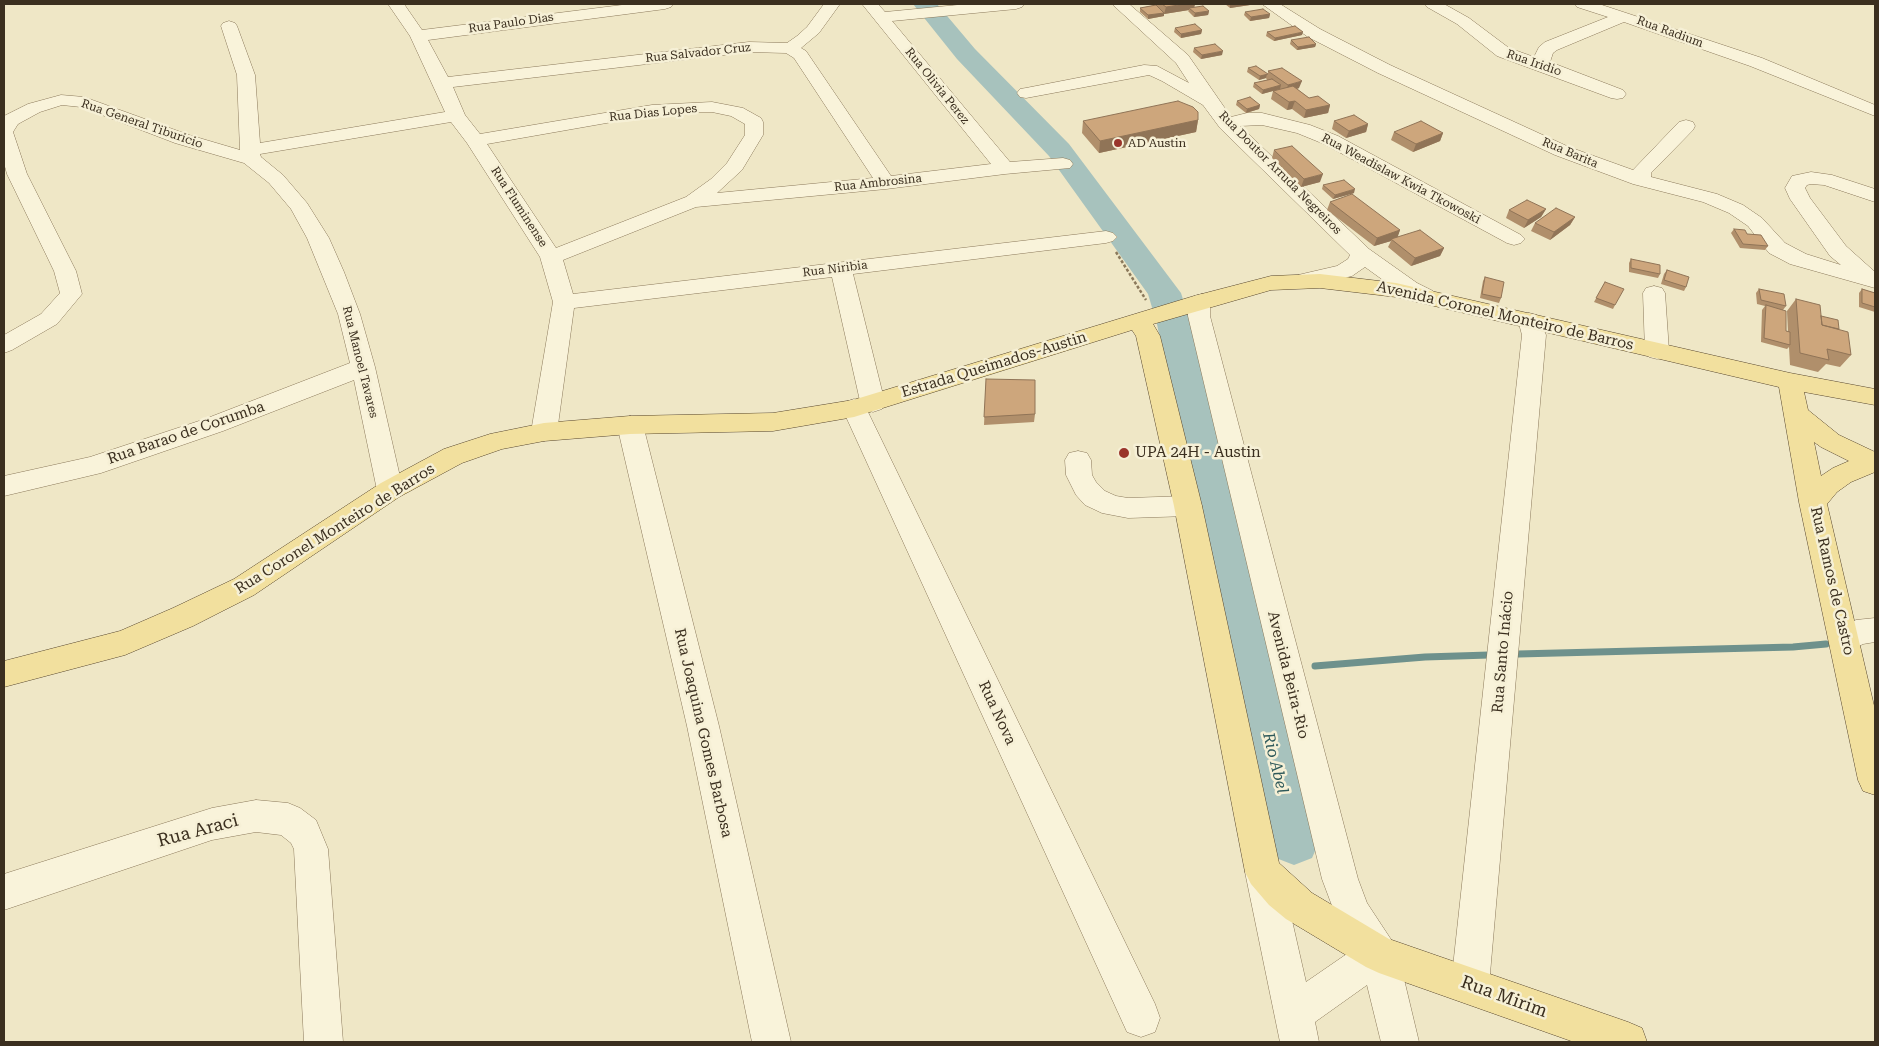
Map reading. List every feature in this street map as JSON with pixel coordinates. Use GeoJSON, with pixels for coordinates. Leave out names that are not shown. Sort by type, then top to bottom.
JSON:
{"type":"FeatureCollection","features":[{"type":"Feature","properties":{"kind":"main road","name":"Avenida Coronel Monteiro de Barros"},"geometry":{"type":"LineString","coordinates":[[1148,318],[1271,284],[1306,280],[1369,286],[1425,296],[1790,381],[1875,397]]}},
{"type":"Feature","properties":{"kind":"main road","name":"Estrada Queimados-Austin"},"geometry":{"type":"LineString","coordinates":[[864,405],[1148,318]]}},
{"type":"Feature","properties":{"kind":"main road"},"geometry":{"type":"LineString","coordinates":[[1148,318],[1144,327],[1148,336],[1188,506],[1263,872]]}},
{"type":"Feature","properties":{"kind":"main road","name":"Rua Ramos de Castro"},"geometry":{"type":"LineString","coordinates":[[1790,381],[1813,502],[1875,780]]}},
{"type":"Feature","properties":{"kind":"main road","name":"Rua Coronel Monteiro de Barros"},"geometry":{"type":"LineString","coordinates":[[4,674],[125,642],[183,617],[244,586],[390,490],[453,456],[500,440],[544,432],[630,425],[772,422],[864,405]]}},
{"type":"Feature","properties":{"kind":"main road"},"geometry":{"type":"LineString","coordinates":[[1796,414],[1830,441],[1875,463]]}},
{"type":"Feature","properties":{"kind":"main road"},"geometry":{"type":"LineString","coordinates":[[1813,502],[1828,485],[1842,475],[1875,463]]}},
{"type":"Feature","properties":{"kind":"main road","name":"Rua Mirim"},"geometry":{"type":"LineString","coordinates":[[1263,872],[1299,906],[1379,954],[1628,1042]]}},
{"type":"Feature","properties":{"kind":"street","name":"Rua Fluminense"},"geometry":{"type":"LineString","coordinates":[[396,4],[418,36],[442,83],[456,116],[475,140],[551,257],[564,302],[544,432]]}},
{"type":"Feature","properties":{"kind":"street"},"geometry":{"type":"LineString","coordinates":[[542,4],[583,14]]}},
{"type":"Feature","properties":{"kind":"street","name":"Rua Paulo Dias"},"geometry":{"type":"LineString","coordinates":[[418,36],[665,4]]}},
{"type":"Feature","properties":{"kind":"street"},"geometry":{"type":"LineString","coordinates":[[832,4],[813,30],[790,48],[800,55],[886,183]]}},
{"type":"Feature","properties":{"kind":"street"},"geometry":{"type":"LineString","coordinates":[[875,10],[922,13],[1016,4]]}},
{"type":"Feature","properties":{"kind":"street","name":"Rua Doutor Arruda Negreiros"},"geometry":{"type":"LineString","coordinates":[[1120,4],[1182,59],[1192,72],[1210,104],[1227,124],[1361,254],[1409,288],[1425,296]]}},
{"type":"Feature","properties":{"kind":"street","name":"Rua Barita"},"geometry":{"type":"LineString","coordinates":[[1270,4],[1314,33],[1384,69],[1586,162],[1640,180],[1710,198],[1736,209],[1755,222],[1778,248],[1798,259],[1874,282]]}},
{"type":"Feature","properties":{"kind":"street","name":"Rua Iridio"},"geometry":{"type":"LineString","coordinates":[[1433,4],[1463,21],[1503,52],[1617,94]]}},
{"type":"Feature","properties":{"kind":"street","name":"Rua Radium"},"geometry":{"type":"LineString","coordinates":[[1584,4],[1756,62],[1875,111]]}},
{"type":"Feature","properties":{"kind":"street","name":"Rua Olivia Perez"},"geometry":{"type":"LineString","coordinates":[[875,10],[1005,168]]}},
{"type":"Feature","properties":{"kind":"street"},"geometry":{"type":"LineString","coordinates":[[1540,65],[1545,51],[1551,46],[1623,16]]}},
{"type":"Feature","properties":{"kind":"street"},"geometry":{"type":"LineString","coordinates":[[229,26],[246,75],[250,154],[456,116]]}},
{"type":"Feature","properties":{"kind":"street","name":"Rua Salvador Cruz"},"geometry":{"type":"LineString","coordinates":[[442,83],[749,47],[790,48]]}},
{"type":"Feature","properties":{"kind":"street"},"geometry":{"type":"LineString","coordinates":[[1026,93],[1151,70],[1168,77],[1210,104]]}},
{"type":"Feature","properties":{"kind":"street","name":"Rua General Tiburicio"},"geometry":{"type":"LineString","coordinates":[[4,345],[49,319],[71,294],[65,271],[17,174],[4,132],[11,120],[34,108],[60,100],[84,102],[182,139],[250,154]]}},
{"type":"Feature","properties":{"kind":"street","name":"Rua Dias Lopes"},"geometry":{"type":"LineString","coordinates":[[475,140],[652,110],[685,107],[712,107],[737,112],[754,122],[754,135],[735,166],[718,183],[693,201],[551,257]]}},
{"type":"Feature","properties":{"kind":"street","name":"Rua Weadislaw Kwia Tkowoski"},"geometry":{"type":"LineString","coordinates":[[1227,124],[1247,119],[1262,119],[1303,129],[1331,140],[1514,239]]}},
{"type":"Feature","properties":{"kind":"street"},"geometry":{"type":"LineString","coordinates":[[1640,180],[1642,171],[1686,126]]}},
{"type":"Feature","properties":{"kind":"street","name":"Rua Manoel Tavares"},"geometry":{"type":"LineString","coordinates":[[250,154],[276,179],[300,207],[318,238],[349,314],[363,367],[390,490]]}},
{"type":"Feature","properties":{"kind":"street","name":"Rua Ambrosina"},"geometry":{"type":"LineString","coordinates":[[693,201],[886,183],[1005,168],[1063,164]]}},
{"type":"Feature","properties":{"kind":"street"},"geometry":{"type":"LineString","coordinates":[[1874,282],[1838,251],[1800,199],[1795,188],[1799,180],[1811,178],[1825,179],[1851,186],[1875,196]]}},
{"type":"Feature","properties":{"kind":"street","name":"Rua Niribia"},"geometry":{"type":"LineString","coordinates":[[564,302],[1106,237]]}},
{"type":"Feature","properties":{"kind":"street"},"geometry":{"type":"LineString","coordinates":[[1306,280],[1344,271],[1357,263],[1361,254]]}},
{"type":"Feature","properties":{"kind":"street","name":"Rua Nova"},"geometry":{"type":"LineString","coordinates":[[841,268],[864,405],[1141,1018]]}},
{"type":"Feature","properties":{"kind":"street"},"geometry":{"type":"LineString","coordinates":[[1654,293],[1657,351]]}},
{"type":"Feature","properties":{"kind":"street","name":"Avenida Beira-Rio"},"geometry":{"type":"LineString","coordinates":[[1191,305],[1199,306],[1199,316],[1340,879],[1353,914],[1379,954],[1400,1042]]}},
{"type":"Feature","properties":{"kind":"street","name":"Rua Santo Inácio"},"geometry":{"type":"LineString","coordinates":[[1470,985],[1534,334],[1529,320]]}},
{"type":"Feature","properties":{"kind":"street","name":"Rua Barao de Corumba"},"geometry":{"type":"LineString","coordinates":[[4,486],[92,466],[196,432],[363,367]]}},
{"type":"Feature","properties":{"kind":"street","name":"Rua Joaquina Gomes Barbosa"},"geometry":{"type":"LineString","coordinates":[[630,425],[703,726],[772,1042]]}},
{"type":"Feature","properties":{"kind":"street"},"geometry":{"type":"LineString","coordinates":[[1078,460],[1079,475],[1085,488],[1095,498],[1112,506],[1128,508],[1188,506]]}},
{"type":"Feature","properties":{"kind":"street"},"geometry":{"type":"LineString","coordinates":[[1845,640],[1856,633],[1875,630]]}},
{"type":"Feature","properties":{"kind":"street","name":"Rua Araci"},"geometry":{"type":"LineString","coordinates":[[4,892],[212,824],[256,816],[288,819],[304,832],[311,849],[324,1042]]}},
{"type":"Feature","properties":{"kind":"street"},"geometry":{"type":"LineString","coordinates":[[1263,872],[1296,1028],[1379,954]]}},
{"type":"Feature","properties":{"kind":"path"},"geometry":{"type":"LineString","coordinates":[[1106,237],[1146,300],[1148,318]]}},
{"type":"Feature","properties":{"kind":"building"},"geometry":{"type":"Polygon","coordinates":[[[1162,4],[1185,4],[1166,7],[1162,4]]]}},
{"type":"Feature","properties":{"kind":"building"},"geometry":{"type":"Polygon","coordinates":[[[1156,5],[1164,13],[1148,15],[1140,8],[1156,5]]]}},
{"type":"Feature","properties":{"kind":"building"},"geometry":{"type":"Polygon","coordinates":[[[1203,6],[1209,11],[1195,13],[1189,8],[1203,6]]]}},
{"type":"Feature","properties":{"kind":"building"},"geometry":{"type":"Polygon","coordinates":[[[1263,9],[1270,14],[1251,17],[1245,12],[1263,9]]]}},
{"type":"Feature","properties":{"kind":"building"},"geometry":{"type":"Polygon","coordinates":[[[1195,24],[1202,30],[1181,34],[1175,28],[1195,24]]]}},
{"type":"Feature","properties":{"kind":"building"},"geometry":{"type":"Polygon","coordinates":[[[1295,26],[1303,32],[1275,38],[1267,32],[1295,26]]]}},
{"type":"Feature","properties":{"kind":"building"},"geometry":{"type":"Polygon","coordinates":[[[1309,37],[1316,44],[1298,47],[1291,40],[1309,37]]]}},
{"type":"Feature","properties":{"kind":"building"},"geometry":{"type":"Polygon","coordinates":[[[1215,44],[1223,51],[1202,55],[1194,48],[1215,44]]]}},
{"type":"Feature","properties":{"kind":"building"},"geometry":{"type":"Polygon","coordinates":[[[1256,66],[1268,74],[1260,76],[1248,68],[1256,66]]]}},
{"type":"Feature","properties":{"kind":"building"},"geometry":{"type":"Polygon","coordinates":[[[1282,68],[1302,81],[1288,85],[1268,71],[1282,68]]]}},
{"type":"Feature","properties":{"kind":"building"},"geometry":{"type":"Polygon","coordinates":[[[1272,79],[1281,85],[1263,90],[1254,83],[1272,79]]]}},
{"type":"Feature","properties":{"kind":"building"},"geometry":{"type":"Polygon","coordinates":[[[1293,86],[1309,98],[1318,96],[1330,105],[1306,110],[1295,101],[1289,102],[1273,91],[1293,86]]]}},
{"type":"Feature","properties":{"kind":"building"},"geometry":{"type":"Polygon","coordinates":[[[1250,97],[1260,105],[1247,109],[1237,101],[1250,97]]]}},
{"type":"Feature","properties":{"kind":"building"},"geometry":{"type":"Polygon","coordinates":[[[1178,101],[1193,107],[1198,112],[1198,120],[1100,141],[1083,121],[1178,101]]]}},
{"type":"Feature","properties":{"kind":"building"},"geometry":{"type":"Polygon","coordinates":[[[1354,115],[1368,124],[1349,131],[1334,121],[1354,115]]]}},
{"type":"Feature","properties":{"kind":"building"},"geometry":{"type":"Polygon","coordinates":[[[1421,121],[1443,133],[1416,144],[1394,132],[1421,121]]]}},
{"type":"Feature","properties":{"kind":"building"},"geometry":{"type":"Polygon","coordinates":[[[1292,146],[1323,174],[1304,179],[1274,150],[1292,146]]]}},
{"type":"Feature","properties":{"kind":"building"},"geometry":{"type":"Polygon","coordinates":[[[1344,180],[1355,189],[1335,195],[1323,185],[1344,180]]]}},
{"type":"Feature","properties":{"kind":"building"},"geometry":{"type":"Polygon","coordinates":[[[1352,194],[1400,230],[1377,238],[1330,202],[1352,194]]]}},
{"type":"Feature","properties":{"kind":"building"},"geometry":{"type":"Polygon","coordinates":[[[1527,200],[1546,209],[1528,220],[1509,210],[1527,200]]]}},
{"type":"Feature","properties":{"kind":"building"},"geometry":{"type":"Polygon","coordinates":[[[1556,208],[1575,217],[1554,232],[1535,223],[1556,208]]]}},
{"type":"Feature","properties":{"kind":"building"},"geometry":{"type":"Polygon","coordinates":[[[1734,229],[1745,230],[1747,234],[1761,235],[1768,246],[1743,244],[1734,229]]]}},
{"type":"Feature","properties":{"kind":"building"},"geometry":{"type":"Polygon","coordinates":[[[1420,230],[1444,248],[1415,258],[1391,239],[1420,230]]]}},
{"type":"Feature","properties":{"kind":"building"},"geometry":{"type":"Polygon","coordinates":[[[1631,259],[1660,265],[1660,274],[1631,268],[1631,259]]]}},
{"type":"Feature","properties":{"kind":"building"},"geometry":{"type":"Polygon","coordinates":[[[1667,270],[1689,277],[1686,287],[1664,280],[1667,270]]]}},
{"type":"Feature","properties":{"kind":"building"},"geometry":{"type":"Polygon","coordinates":[[[1485,277],[1504,282],[1501,298],[1482,294],[1485,277]]]}},
{"type":"Feature","properties":{"kind":"building"},"geometry":{"type":"Polygon","coordinates":[[[1605,282],[1624,289],[1615,305],[1596,298],[1605,282]]]}},
{"type":"Feature","properties":{"kind":"building"},"geometry":{"type":"Polygon","coordinates":[[[1759,289],[1784,294],[1786,306],[1761,300],[1759,289]]]}},
{"type":"Feature","properties":{"kind":"building"},"geometry":{"type":"Polygon","coordinates":[[[1862,289],[1875,293],[1875,307],[1862,303],[1862,289]]]}},
{"type":"Feature","properties":{"kind":"building"},"geometry":{"type":"Polygon","coordinates":[[[1796,299],[1820,305],[1822,325],[1848,332],[1851,355],[1827,349],[1829,360],[1800,353],[1796,299]]]}},
{"type":"Feature","properties":{"kind":"building"},"geometry":{"type":"Polygon","coordinates":[[[1766,305],[1786,311],[1786,331],[1790,332],[1790,345],[1764,338],[1766,305]]]}},
{"type":"Feature","properties":{"kind":"building"},"geometry":{"type":"Polygon","coordinates":[[[1821,316],[1838,320],[1839,329],[1822,325],[1821,316]]]}},
{"type":"Feature","properties":{"kind":"building"},"geometry":{"type":"Polygon","coordinates":[[[986,379],[1035,380],[1035,414],[984,417],[986,379]]]}},
{"type":"Feature","properties":{"kind":"waterway","name":"Rio Abel"},"geometry":{"type":"LineString","coordinates":[[925,4],[966,54],[1059,150],[1164,293],[1174,324],[1216,519],[1294,840]]}},
{"type":"Feature","properties":{"kind":"waterway"},"geometry":{"type":"LineString","coordinates":[[1518,654],[1793,647],[1826,644]]}},
{"type":"Feature","properties":{"kind":"waterway"},"geometry":{"type":"LineString","coordinates":[[1315,666],[1425,657],[1489,655]]}},
{"type":"Feature","properties":{"kind":"waterway"},"geometry":{"type":"LineString","coordinates":[[1256,686],[1273,680]]}},
{"type":"Feature","properties":{"kind":"place","name":"AD Austin"},"geometry":{"type":"Point","coordinates":[1118,143]}},
{"type":"Feature","properties":{"kind":"place","name":"UPA 24H - Austin"},"geometry":{"type":"Point","coordinates":[1124,453]}}]}
